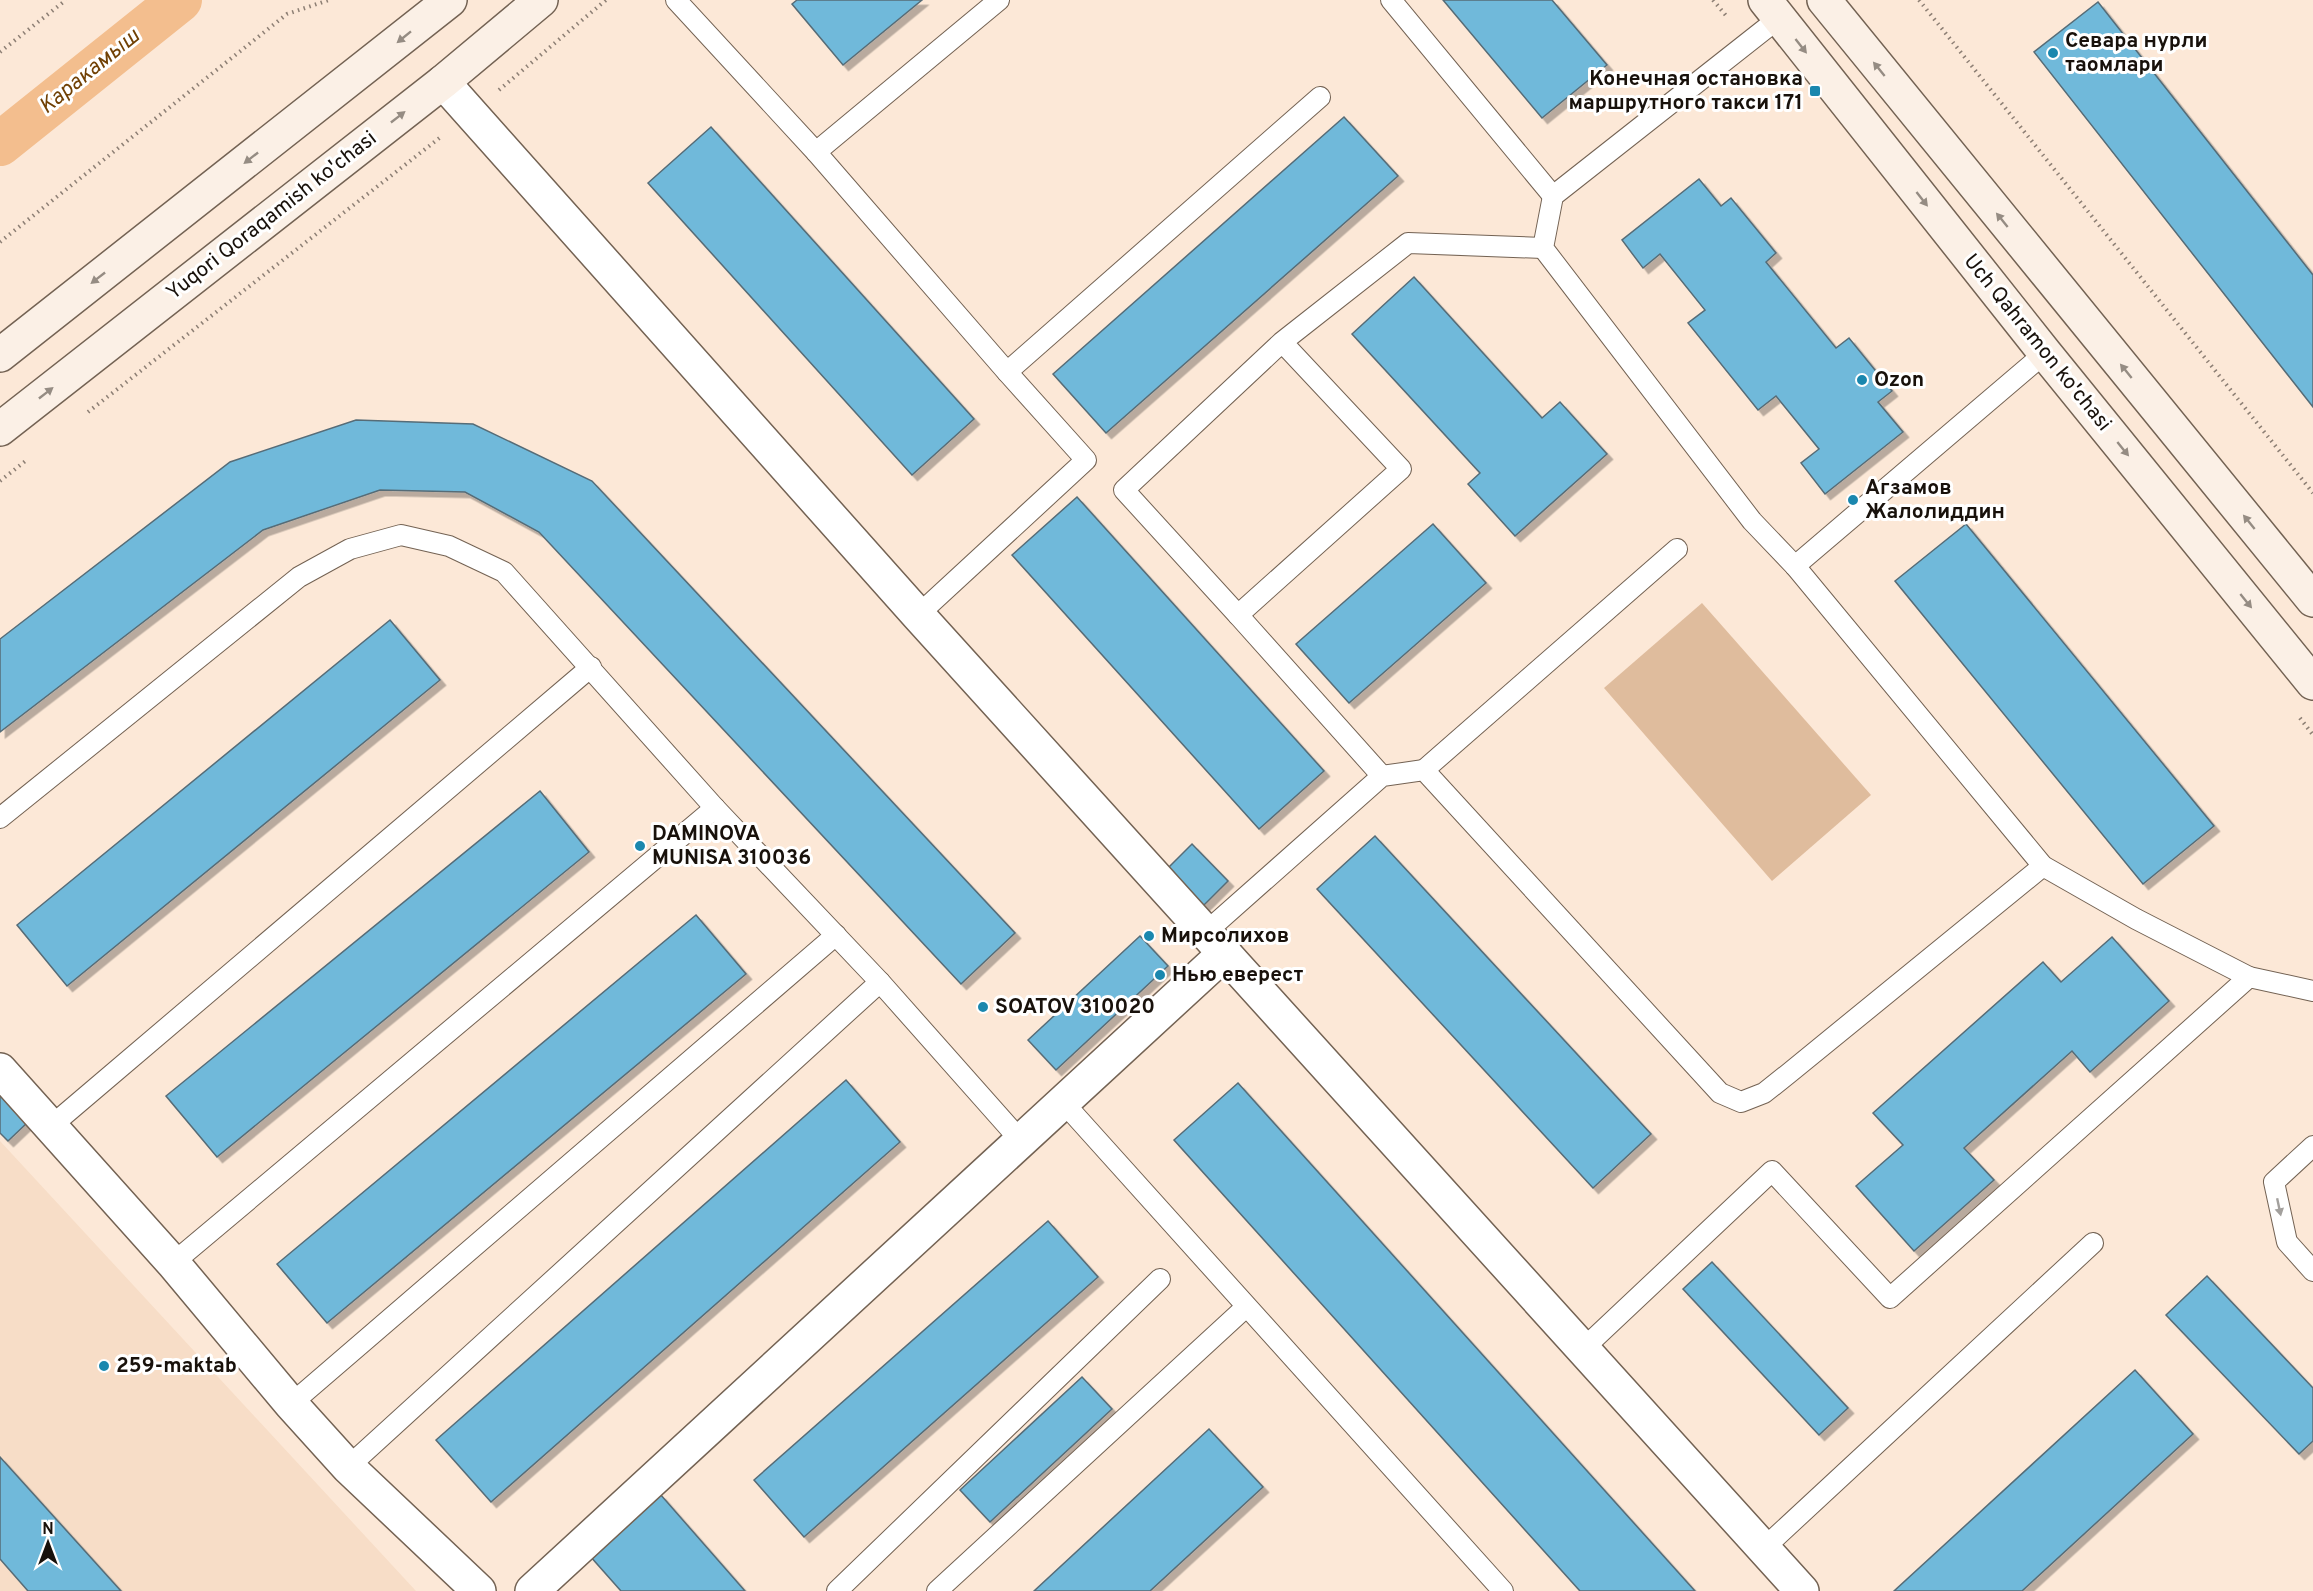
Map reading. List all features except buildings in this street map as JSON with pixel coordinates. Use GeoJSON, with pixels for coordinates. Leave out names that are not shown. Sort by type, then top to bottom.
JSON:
{"type":"FeatureCollection","features":[{"type":"Feature","properties":{"kind":"main road"},"geometry":{"type":"LineString","coordinates":[[0,356],[450,0]]}},
{"type":"Feature","properties":{"kind":"main road","name":"Yuqori Qoraqamish ko'chasi"},"geometry":{"type":"LineString","coordinates":[[0,429],[443,82],[541,0]]}},
{"type":"Feature","properties":{"kind":"main road"},"geometry":{"type":"LineString","coordinates":[[1824,0],[2313,600]]}},
{"type":"Feature","properties":{"kind":"main road","name":"Uch Qahramon ko'chasi"},"geometry":{"type":"LineString","coordinates":[[1772,9],[2045,353],[2313,683]]}},
{"type":"Feature","properties":{"kind":"street"},"geometry":{"type":"LineString","coordinates":[[443,82],[918,615],[1802,1591]]}},
{"type":"Feature","properties":{"kind":"street"},"geometry":{"type":"LineString","coordinates":[[532,1591],[1063,1102],[1215,943]]}},
{"type":"Feature","properties":{"kind":"street"},"geometry":{"type":"LineString","coordinates":[[0,1070],[173,1263],[291,1404],[348,1467],[479,1591]]}},
{"type":"Feature","properties":{"kind":"lane"},"geometry":{"type":"LineString","coordinates":[[676,0],[816,152],[1086,460],[918,615]]}},
{"type":"Feature","properties":{"kind":"lane"},"geometry":{"type":"LineString","coordinates":[[816,152],[999,0]]}},
{"type":"Feature","properties":{"kind":"lane"},"geometry":{"type":"LineString","coordinates":[[1391,0],[1554,196]]}},
{"type":"Feature","properties":{"kind":"lane"},"geometry":{"type":"LineString","coordinates":[[1772,9],[1554,196],[1543,248],[1752,522],[1795,566],[2043,866],[2136,919],[2248,977],[2313,991]]}},
{"type":"Feature","properties":{"kind":"lane"},"geometry":{"type":"LineString","coordinates":[[1007,372],[1320,97]]}},
{"type":"Feature","properties":{"kind":"lane"},"geometry":{"type":"LineString","coordinates":[[1382,776],[1124,490],[1282,342],[1408,243],[1543,248]]}},
{"type":"Feature","properties":{"kind":"lane"},"geometry":{"type":"LineString","coordinates":[[1238,615],[1401,469],[1282,342]]}},
{"type":"Feature","properties":{"kind":"lane"},"geometry":{"type":"LineString","coordinates":[[1795,566],[2045,353]]}},
{"type":"Feature","properties":{"kind":"lane"},"geometry":{"type":"LineString","coordinates":[[0,818],[299,577],[350,549],[400,535],[449,546],[504,572],[715,808],[880,982],[1021,1141]]}},
{"type":"Feature","properties":{"kind":"lane"},"geometry":{"type":"LineString","coordinates":[[1215,943],[1382,776],[1424,770],[1677,549]]}},
{"type":"Feature","properties":{"kind":"lane"},"geometry":{"type":"LineString","coordinates":[[50,1127],[591,667]]}},
{"type":"Feature","properties":{"kind":"lane"},"geometry":{"type":"LineString","coordinates":[[1424,770],[1720,1094],[1741,1102],[1764,1094],[2043,866]]}},
{"type":"Feature","properties":{"kind":"lane"},"geometry":{"type":"LineString","coordinates":[[173,1263],[715,808]]}},
{"type":"Feature","properties":{"kind":"lane"},"geometry":{"type":"LineString","coordinates":[[291,1404],[836,935]]}},
{"type":"Feature","properties":{"kind":"lane"},"geometry":{"type":"LineString","coordinates":[[1583,1349],[1772,1171],[1890,1298],[2248,977]]}},
{"type":"Feature","properties":{"kind":"lane"},"geometry":{"type":"LineString","coordinates":[[348,1467],[880,982]]}},
{"type":"Feature","properties":{"kind":"lane"},"geometry":{"type":"LineString","coordinates":[[1063,1102],[1503,1591]]}},
{"type":"Feature","properties":{"kind":"lane"},"geometry":{"type":"LineString","coordinates":[[2313,1146],[2274,1182],[2287,1242],[2313,1271]]}},
{"type":"Feature","properties":{"kind":"lane"},"geometry":{"type":"LineString","coordinates":[[1764,1548],[2093,1244]]}},
{"type":"Feature","properties":{"kind":"lane"},"geometry":{"type":"LineString","coordinates":[[837,1591],[1160,1279]]}},
{"type":"Feature","properties":{"kind":"lane"},"geometry":{"type":"LineString","coordinates":[[937,1591],[1246,1306]]}},
{"type":"Feature","properties":{"kind":"path"},"geometry":{"type":"LineString","coordinates":[[0,52],[66,0]]}},
{"type":"Feature","properties":{"kind":"path"},"geometry":{"type":"LineString","coordinates":[[0,242],[287,14],[329,0]]}},
{"type":"Feature","properties":{"kind":"path"},"geometry":{"type":"LineString","coordinates":[[1919,0],[2313,493]]}},
{"type":"Feature","properties":{"kind":"shaded area"},"geometry":{"type":"Polygon","coordinates":[[[1702,603],[1871,795],[1772,881],[1604,688],[1702,603]]]}},
{"type":"Feature","properties":{"kind":"shaded area","name":"259-maktab"},"geometry":{"type":"Polygon","coordinates":[[[0,1141],[416,1591],[0,1591],[0,1141]]]}},
{"type":"Feature","properties":{"kind":"waterway","name":"Каракамыш"},"geometry":{"type":"LineString","coordinates":[[0,144],[180,0]]}},
{"type":"Feature","properties":{"kind":"place","name":"Севара нурли таомлари"},"geometry":{"type":"Point","coordinates":[2053,53]}},
{"type":"Feature","properties":{"kind":"place","name":"Конечная остановка маршрутного такси 171"},"geometry":{"type":"Point","coordinates":[1815,91]}},
{"type":"Feature","properties":{"kind":"place","name":"Ozon"},"geometry":{"type":"Point","coordinates":[1862,380]}},
{"type":"Feature","properties":{"kind":"place","name":"Агзамов Жалолиддин"},"geometry":{"type":"Point","coordinates":[1853,500]}},
{"type":"Feature","properties":{"kind":"place","name":"DAMINOVA MUNISA 310036"},"geometry":{"type":"Point","coordinates":[640,846]}},
{"type":"Feature","properties":{"kind":"place","name":"Мирсолихов"},"geometry":{"type":"Point","coordinates":[1149,936]}},
{"type":"Feature","properties":{"kind":"place","name":"Нью еверест"},"geometry":{"type":"Point","coordinates":[1160,975]}},
{"type":"Feature","properties":{"kind":"place","name":"SOATOV 310020"},"geometry":{"type":"Point","coordinates":[983,1007]}},
{"type":"Feature","properties":{"kind":"place","name":"259-maktab"},"geometry":{"type":"Point","coordinates":[104,1366]}}]}
